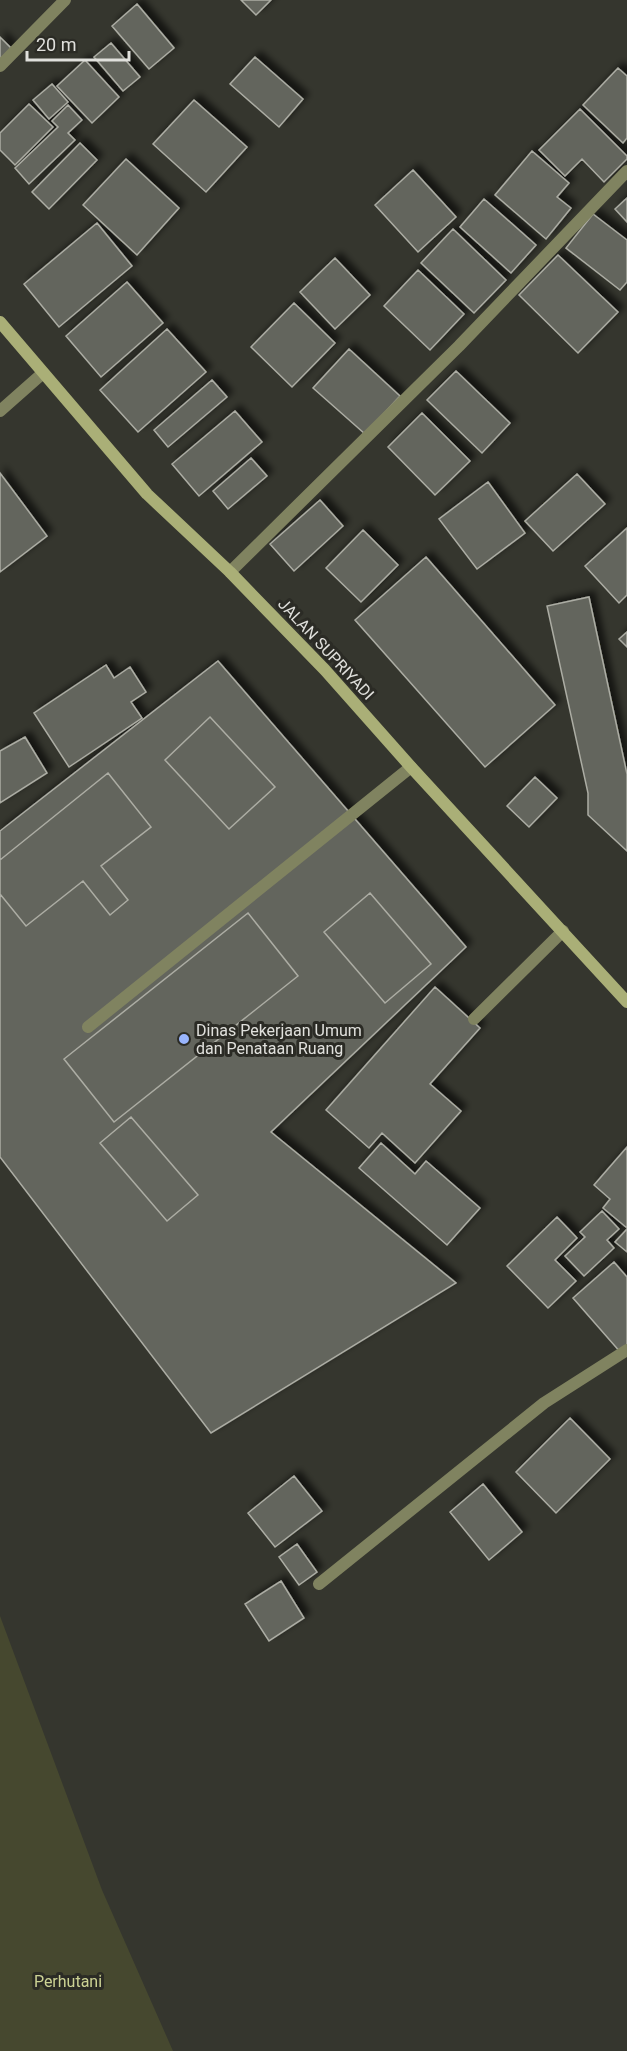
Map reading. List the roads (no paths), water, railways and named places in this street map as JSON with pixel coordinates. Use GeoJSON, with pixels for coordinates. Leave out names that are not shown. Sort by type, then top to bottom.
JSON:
{"type":"FeatureCollection","features":[{"type":"Feature","properties":{"kind":"main road","name":"JALAN SUPRIYADI"},"geometry":{"type":"LineString","coordinates":[[0,322],[40,375],[147,494],[230,572],[325,670],[408,770],[563,931],[627,1002]]}},
{"type":"Feature","properties":{"kind":"street"},"geometry":{"type":"LineString","coordinates":[[0,66],[65,0]]}},
{"type":"Feature","properties":{"kind":"street"},"geometry":{"type":"LineString","coordinates":[[230,572],[459,346],[627,171]]}},
{"type":"Feature","properties":{"kind":"street"},"geometry":{"type":"LineString","coordinates":[[0,411],[40,375]]}},
{"type":"Feature","properties":{"kind":"street"},"geometry":{"type":"LineString","coordinates":[[88,1027],[408,770]]}},
{"type":"Feature","properties":{"kind":"street"},"geometry":{"type":"LineString","coordinates":[[474,1018],[563,931]]}},
{"type":"Feature","properties":{"kind":"street"},"geometry":{"type":"LineString","coordinates":[[319,1584],[544,1403],[627,1350]]}},
{"type":"Feature","properties":{"kind":"place","name":"Dinas Pekerjaan Umum dan Penataan Ruang"},"geometry":{"type":"Point","coordinates":[184,1039]}},
{"type":"Feature","properties":{"kind":"park label","name":"Perhutani"},"geometry":{"type":"Point","coordinates":[68,1981]}}]}
